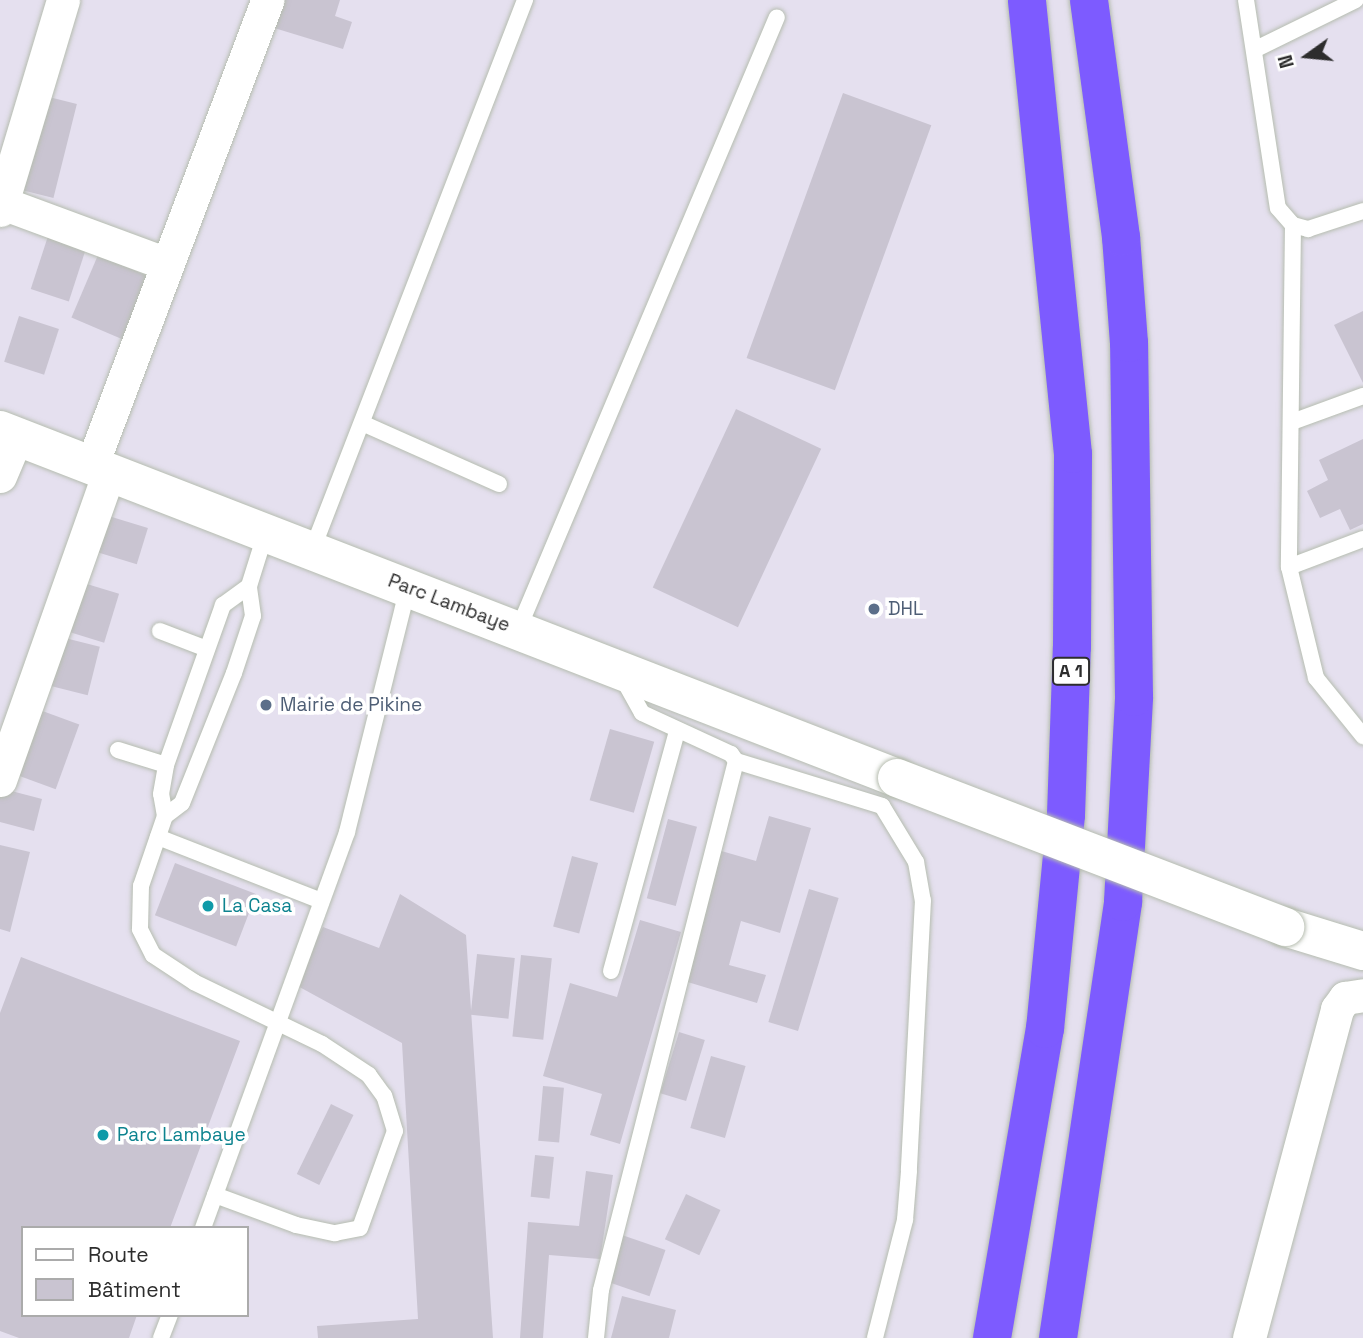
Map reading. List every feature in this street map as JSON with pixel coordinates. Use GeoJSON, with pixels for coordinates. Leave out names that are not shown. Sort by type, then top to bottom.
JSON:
{"type":"FeatureCollection","features":[{"type":"Feature","properties":{"kind":"highway","name":"A 1"},"geometry":{"type":"LineString","coordinates":[[992,1338],[1045,1029],[1066,815],[1072,647],[1073,454],[1027,0]]}},
{"type":"Feature","properties":{"kind":"highway"},"geometry":{"type":"LineString","coordinates":[[1058,1338],[1123,902],[1134,697],[1135,469],[1129,343],[1121,237],[1088,0]]}},
{"type":"Feature","properties":{"kind":"street"},"geometry":{"type":"LineString","coordinates":[[63,0],[1,206],[167,264]]}},
{"type":"Feature","properties":{"kind":"street"},"geometry":{"type":"LineString","coordinates":[[0,780],[167,264],[267,0]]}},
{"type":"Feature","properties":{"kind":"street"},"geometry":{"type":"LineString","coordinates":[[0,476],[8,433]]}},
{"type":"Feature","properties":{"kind":"street","name":"Parc Lambaye"},"geometry":{"type":"LineString","coordinates":[[8,433],[100,471],[312,553],[409,587],[1285,927],[1363,951]]}},
{"type":"Feature","properties":{"kind":"street"},"geometry":{"type":"LineString","coordinates":[[1249,1338],[1337,1009],[1345,998],[1363,995]]}},
{"type":"Feature","properties":{"kind":"lane"},"geometry":{"type":"LineString","coordinates":[[312,553],[525,0]]}},
{"type":"Feature","properties":{"kind":"lane"},"geometry":{"type":"LineString","coordinates":[[1246,0],[1256,49],[1278,208],[1293,225],[1308,229],[1363,211]]}},
{"type":"Feature","properties":{"kind":"lane"},"geometry":{"type":"LineString","coordinates":[[1256,49],[1356,0]]}},
{"type":"Feature","properties":{"kind":"lane"},"geometry":{"type":"LineString","coordinates":[[518,629],[777,17]]}},
{"type":"Feature","properties":{"kind":"lane"},"geometry":{"type":"LineString","coordinates":[[1293,225],[1289,567],[1316,678],[1363,736]]}},
{"type":"Feature","properties":{"kind":"lane"},"geometry":{"type":"LineString","coordinates":[[1292,422],[1363,396]]}},
{"type":"Feature","properties":{"kind":"lane"},"geometry":{"type":"LineString","coordinates":[[362,423],[499,484]]}},
{"type":"Feature","properties":{"kind":"lane"},"geometry":{"type":"LineString","coordinates":[[165,816],[182,803],[234,673],[253,616],[249,586],[265,534]]}},
{"type":"Feature","properties":{"kind":"lane"},"geometry":{"type":"LineString","coordinates":[[1289,567],[1363,539]]}},
{"type":"Feature","properties":{"kind":"lane"},"geometry":{"type":"LineString","coordinates":[[215,1195],[296,1226],[335,1233],[360,1228],[375,1197],[395,1131],[384,1096],[369,1075],[153,955],[140,929],[141,886],[165,816],[160,794],[166,765],[223,605],[249,586]]}},
{"type":"Feature","properties":{"kind":"lane"},"geometry":{"type":"LineString","coordinates":[[204,1226],[318,900],[347,832],[409,587]]}},
{"type":"Feature","properties":{"kind":"lane"},"geometry":{"type":"LineString","coordinates":[[160,631],[207,649]]}},
{"type":"Feature","properties":{"kind":"lane"},"geometry":{"type":"LineString","coordinates":[[618,668],[642,713],[731,754],[736,761],[882,806],[915,862],[923,900],[905,1220],[875,1338]]}},
{"type":"Feature","properties":{"kind":"lane"},"geometry":{"type":"LineString","coordinates":[[611,971],[677,731]]}},
{"type":"Feature","properties":{"kind":"lane"},"geometry":{"type":"LineString","coordinates":[[118,750],[166,765]]}},
{"type":"Feature","properties":{"kind":"lane"},"geometry":{"type":"LineString","coordinates":[[596,1338],[601,1290],[736,761]]}},
{"type":"Feature","properties":{"kind":"lane"},"geometry":{"type":"LineString","coordinates":[[158,838],[318,900]]}},
{"type":"Feature","properties":{"kind":"lane"},"geometry":{"type":"LineString","coordinates":[[161,1338],[169,1317]]}},
{"type":"Feature","properties":{"kind":"building"},"geometry":{"type":"Polygon","coordinates":[[[279,0],[340,0],[335,16],[352,22],[343,49],[271,27],[279,0]]]}},
{"type":"Feature","properties":{"kind":"building"},"geometry":{"type":"Polygon","coordinates":[[[843,93],[931,125],[835,390],[747,358],[843,93]]]}},
{"type":"Feature","properties":{"kind":"building"},"geometry":{"type":"Polygon","coordinates":[[[41,95],[77,104],[53,198],[18,189],[41,95]]]}},
{"type":"Feature","properties":{"kind":"building"},"geometry":{"type":"Polygon","coordinates":[[[49,233],[87,245],[69,301],[31,289],[49,233]]]}},
{"type":"Feature","properties":{"kind":"building"},"geometry":{"type":"Polygon","coordinates":[[[98,255],[154,279],[128,341],[71,318],[98,255]]]}},
{"type":"Feature","properties":{"kind":"building"},"geometry":{"type":"Polygon","coordinates":[[[1363,311],[1363,383],[1334,325],[1363,311]]]}},
{"type":"Feature","properties":{"kind":"building"},"geometry":{"type":"Polygon","coordinates":[[[19,316],[59,329],[44,375],[4,362],[19,316]]]}},
{"type":"Feature","properties":{"kind":"building"},"geometry":{"type":"Polygon","coordinates":[[[736,409],[821,449],[738,627],[653,588],[736,409]]]}},
{"type":"Feature","properties":{"kind":"building"},"geometry":{"type":"Polygon","coordinates":[[[1363,439],[1363,524],[1350,530],[1340,509],[1320,518],[1307,491],[1328,480],[1319,460],[1363,439]]]}},
{"type":"Feature","properties":{"kind":"building"},"geometry":{"type":"Polygon","coordinates":[[[102,514],[148,528],[137,564],[91,550],[102,514]]]}},
{"type":"Feature","properties":{"kind":"building"},"geometry":{"type":"Polygon","coordinates":[[[77,581],[119,594],[104,643],[62,630],[77,581]]]}},
{"type":"Feature","properties":{"kind":"building"},"geometry":{"type":"Polygon","coordinates":[[[61,637],[100,647],[88,695],[49,686],[61,637]]]}},
{"type":"Feature","properties":{"kind":"building"},"geometry":{"type":"Polygon","coordinates":[[[37,709],[79,724],[56,789],[13,774],[37,709]]]}},
{"type":"Feature","properties":{"kind":"building"},"geometry":{"type":"Polygon","coordinates":[[[610,729],[654,742],[634,813],[590,800],[610,729]]]}},
{"type":"Feature","properties":{"kind":"building"},"geometry":{"type":"Polygon","coordinates":[[[0,788],[42,799],[34,831],[0,822],[0,788]]]}},
{"type":"Feature","properties":{"kind":"building"},"geometry":{"type":"Polygon","coordinates":[[[769,816],[811,828],[780,933],[741,921],[729,965],[766,975],[757,1003],[681,980],[718,850],[756,861],[769,816]]]}},
{"type":"Feature","properties":{"kind":"building"},"geometry":{"type":"Polygon","coordinates":[[[668,819],[697,827],[676,906],[647,898],[668,819]]]}},
{"type":"Feature","properties":{"kind":"building"},"geometry":{"type":"Polygon","coordinates":[[[0,845],[30,852],[10,932],[0,929],[0,845]]]}},
{"type":"Feature","properties":{"kind":"building"},"geometry":{"type":"Polygon","coordinates":[[[572,856],[598,863],[579,934],[553,927],[572,856]]]}},
{"type":"Feature","properties":{"kind":"building","name":"La Casa"},"geometry":{"type":"Polygon","coordinates":[[[175,863],[256,894],[236,946],[155,915],[175,863]]]}},
{"type":"Feature","properties":{"kind":"building"},"geometry":{"type":"Polygon","coordinates":[[[809,889],[839,898],[798,1031],[768,1022],[809,889]]]}},
{"type":"Feature","properties":{"kind":"building"},"geometry":{"type":"Polygon","coordinates":[[[400,894],[466,935],[493,1338],[318,1338],[317,1326],[418,1319],[402,1043],[294,984],[323,927],[379,948],[400,894]]]}},
{"type":"Feature","properties":{"kind":"building"},"geometry":{"type":"Polygon","coordinates":[[[640,920],[681,932],[620,1144],[590,1135],[602,1094],[543,1076],[570,983],[617,997],[640,920]]]}},
{"type":"Feature","properties":{"kind":"building"},"geometry":{"type":"Polygon","coordinates":[[[477,954],[515,958],[508,1019],[471,1015],[477,954]]]}},
{"type":"Feature","properties":{"kind":"building"},"geometry":{"type":"Polygon","coordinates":[[[521,955],[552,958],[543,1040],[512,1037],[521,955]]]}},
{"type":"Feature","properties":{"kind":"building","name":"Parc Lambaye"},"geometry":{"type":"Polygon","coordinates":[[[21,957],[240,1041],[171,1226],[21,1226],[21,1317],[136,1317],[129,1338],[19,1338],[0,1331],[0,1013],[21,957]]]}},
{"type":"Feature","properties":{"kind":"building"},"geometry":{"type":"Polygon","coordinates":[[[679,1032],[705,1040],[686,1101],[660,1093],[679,1032]]]}},
{"type":"Feature","properties":{"kind":"building"},"geometry":{"type":"Polygon","coordinates":[[[711,1056],[746,1066],[725,1138],[690,1128],[711,1056]]]}},
{"type":"Feature","properties":{"kind":"building"},"geometry":{"type":"Polygon","coordinates":[[[543,1086],[564,1088],[559,1143],[538,1141],[543,1086]]]}},
{"type":"Feature","properties":{"kind":"building"},"geometry":{"type":"Polygon","coordinates":[[[331,1104],[353,1115],[319,1185],[297,1174],[331,1104]]]}},
{"type":"Feature","properties":{"kind":"building"},"geometry":{"type":"Polygon","coordinates":[[[535,1155],[554,1157],[550,1199],[531,1197],[535,1155]]]}},
{"type":"Feature","properties":{"kind":"building"},"geometry":{"type":"Polygon","coordinates":[[[586,1171],[613,1175],[600,1259],[549,1255],[543,1338],[520,1338],[528,1222],[579,1226],[586,1171]]]}},
{"type":"Feature","properties":{"kind":"building"},"geometry":{"type":"Polygon","coordinates":[[[686,1194],[720,1210],[699,1255],[665,1239],[686,1194]]]}},
{"type":"Feature","properties":{"kind":"building"},"geometry":{"type":"Polygon","coordinates":[[[622,1235],[665,1250],[650,1296],[606,1281],[622,1235]]]}},
{"type":"Feature","properties":{"kind":"building"},"geometry":{"type":"Polygon","coordinates":[[[622,1296],[676,1310],[669,1338],[611,1338],[622,1296]]]}},
{"type":"Feature","properties":{"kind":"place","name":"DHL"},"geometry":{"type":"Point","coordinates":[874,609]}},
{"type":"Feature","properties":{"kind":"place","name":"Mairie de Pikine"},"geometry":{"type":"Point","coordinates":[266,705]}},
{"type":"Feature","properties":{"kind":"place","name":"La Casa"},"geometry":{"type":"Point","coordinates":[208,906]}},
{"type":"Feature","properties":{"kind":"place","name":"Parc Lambaye"},"geometry":{"type":"Point","coordinates":[103,1135]}}]}
